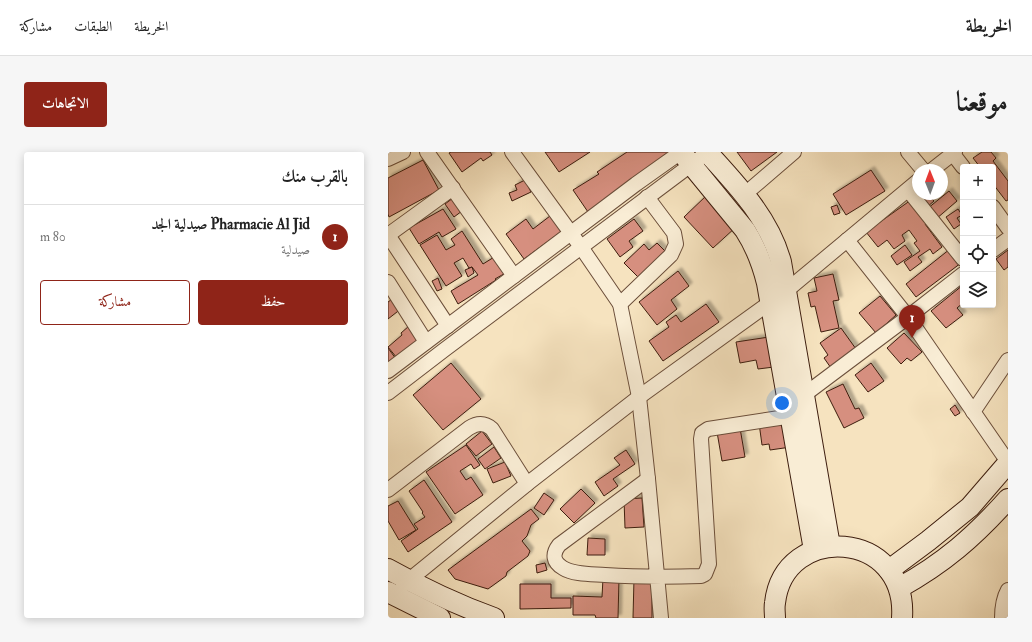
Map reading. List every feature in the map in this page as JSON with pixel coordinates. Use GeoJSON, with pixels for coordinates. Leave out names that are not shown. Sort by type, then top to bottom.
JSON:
{"type":"FeatureCollection","features":[{"type":"Feature","properties":{"kind":"street"},"geometry":{"type":"LineString","coordinates":[[388,159],[403,152]]}},
{"type":"Feature","properties":{"kind":"street"},"geometry":{"type":"LineString","coordinates":[[428,152],[514,276]]}},
{"type":"Feature","properties":{"kind":"street"},"geometry":{"type":"LineString","coordinates":[[512,152],[613,292],[620,304],[639,397],[648,479],[660,618]]}},
{"type":"Feature","properties":{"kind":"street"},"geometry":{"type":"LineString","coordinates":[[388,371],[636,184],[684,155],[708,152],[744,194],[773,237],[781,262],[778,297],[822,548]]}},
{"type":"Feature","properties":{"kind":"street"},"geometry":{"type":"LineString","coordinates":[[744,194],[794,152]]}},
{"type":"Feature","properties":{"kind":"street"},"geometry":{"type":"LineString","coordinates":[[908,152],[918,164]]}},
{"type":"Feature","properties":{"kind":"street"},"geometry":{"type":"LineString","coordinates":[[940,164],[954,153],[961,164]]}},
{"type":"Feature","properties":{"kind":"street"},"geometry":{"type":"LineString","coordinates":[[388,393],[647,197],[684,155]]}},
{"type":"Feature","properties":{"kind":"street"},"geometry":{"type":"LineString","coordinates":[[684,155],[753,242],[760,257],[764,271],[778,297]]}},
{"type":"Feature","properties":{"kind":"street"},"geometry":{"type":"LineString","coordinates":[[440,618],[391,594],[527,484],[639,397],[778,297],[912,187]]}},
{"type":"Feature","properties":{"kind":"street"},"geometry":{"type":"LineString","coordinates":[[448,326],[388,235],[453,188]]}},
{"type":"Feature","properties":{"kind":"street"},"geometry":{"type":"LineString","coordinates":[[620,304],[671,255],[676,244],[674,233],[647,197]]}},
{"type":"Feature","properties":{"kind":"street"},"geometry":{"type":"LineString","coordinates":[[923,200],[960,255]]}},
{"type":"Feature","properties":{"kind":"street"},"geometry":{"type":"LineString","coordinates":[[996,211],[1008,228]]}},
{"type":"Feature","properties":{"kind":"street"},"geometry":{"type":"LineString","coordinates":[[996,248],[1008,239]]}},
{"type":"Feature","properties":{"kind":"street"},"geometry":{"type":"LineString","coordinates":[[847,240],[908,317],[1008,462],[970,507],[889,570]]}},
{"type":"Feature","properties":{"kind":"street"},"geometry":{"type":"LineString","coordinates":[[648,479],[559,545],[554,554],[555,559],[559,564],[570,571],[591,574],[657,577],[701,576],[705,574],[709,564],[701,439],[702,433],[708,429],[797,405],[960,276]]}},
{"type":"Feature","properties":{"kind":"street"},"geometry":{"type":"LineString","coordinates":[[388,282],[430,339],[444,350]]}},
{"type":"Feature","properties":{"kind":"street"},"geometry":{"type":"LineString","coordinates":[[973,412],[1008,360]]}},
{"type":"Feature","properties":{"kind":"street"},"geometry":{"type":"LineString","coordinates":[[388,490],[469,428],[479,424],[484,424],[492,429],[527,484]]}},
{"type":"Feature","properties":{"kind":"street"},"geometry":{"type":"LineString","coordinates":[[899,588],[956,550],[972,536],[1008,499]]}},
{"type":"Feature","properties":{"kind":"street"},"geometry":{"type":"LineString","coordinates":[[775,618],[775,603],[779,586],[787,571],[799,559],[822,548],[852,547],[872,555],[889,570],[895,578],[899,588],[902,605],[902,618]]}},
{"type":"Feature","properties":{"kind":"street"},"geometry":{"type":"LineString","coordinates":[[388,568],[408,580],[494,618]]}},
{"type":"Feature","properties":{"kind":"street"},"geometry":{"type":"LineString","coordinates":[[1002,618],[1005,595],[1008,590]]}},
{"type":"Feature","properties":{"kind":"building"},"geometry":{"type":"Polygon","coordinates":[[[490,152],[492,155],[483,161],[481,158],[462,172],[449,153],[490,152]]]}},
{"type":"Feature","properties":{"kind":"building"},"geometry":{"type":"Polygon","coordinates":[[[545,152],[590,152],[559,172],[545,152]]]}},
{"type":"Feature","properties":{"kind":"building"},"geometry":{"type":"Polygon","coordinates":[[[627,152],[668,152],[671,157],[588,212],[573,190],[599,174],[597,172],[627,152]]]}},
{"type":"Feature","properties":{"kind":"building"},"geometry":{"type":"Polygon","coordinates":[[[737,152],[777,152],[751,171],[737,152]]]}},
{"type":"Feature","properties":{"kind":"building"},"geometry":{"type":"Polygon","coordinates":[[[982,152],[991,152],[996,158],[993,161],[995,164],[978,164],[973,158],[982,152]]]}},
{"type":"Feature","properties":{"kind":"building"},"geometry":{"type":"Polygon","coordinates":[[[423,160],[439,190],[389,217],[388,178],[423,160]]]}},
{"type":"Feature","properties":{"kind":"building"},"geometry":{"type":"Polygon","coordinates":[[[996,165],[1008,181],[1008,200],[1006,201],[996,188],[996,165]]]}},
{"type":"Feature","properties":{"kind":"building"},"geometry":{"type":"Polygon","coordinates":[[[871,170],[885,191],[846,215],[833,194],[871,170]]]}},
{"type":"Feature","properties":{"kind":"building"},"geometry":{"type":"Polygon","coordinates":[[[525,180],[531,192],[512,201],[509,193],[517,190],[515,185],[525,180]]]}},
{"type":"Feature","properties":{"kind":"building"},"geometry":{"type":"Polygon","coordinates":[[[949,191],[957,201],[936,219],[927,209],[938,200],[948,200],[949,191]]]}},
{"type":"Feature","properties":{"kind":"building"},"geometry":{"type":"Polygon","coordinates":[[[457,195],[466,208],[454,217],[445,204],[457,195]]]}},
{"type":"Feature","properties":{"kind":"building"},"geometry":{"type":"Polygon","coordinates":[[[707,195],[736,227],[713,248],[684,217],[707,195]]]}},
{"type":"Feature","properties":{"kind":"building"},"geometry":{"type":"Polygon","coordinates":[[[911,200],[926,223],[925,224],[942,247],[933,254],[930,249],[918,257],[922,262],[910,271],[904,262],[920,251],[914,243],[917,241],[909,230],[902,235],[905,241],[894,249],[887,240],[878,247],[866,232],[911,200]]]}},
{"type":"Feature","properties":{"kind":"building"},"geometry":{"type":"Polygon","coordinates":[[[923,200],[934,201],[927,207],[923,200]]]}},
{"type":"Feature","properties":{"kind":"building"},"geometry":{"type":"Polygon","coordinates":[[[837,205],[840,213],[834,215],[831,207],[837,205]]]}},
{"type":"Feature","properties":{"kind":"building"},"geometry":{"type":"Polygon","coordinates":[[[443,209],[456,229],[442,237],[439,232],[419,244],[409,228],[443,209]]]}},
{"type":"Feature","properties":{"kind":"building"},"geometry":{"type":"Polygon","coordinates":[[[958,209],[960,216],[957,218],[960,225],[954,229],[946,217],[958,209]]]}},
{"type":"Feature","properties":{"kind":"building"},"geometry":{"type":"Polygon","coordinates":[[[550,216],[562,231],[524,259],[506,234],[526,219],[533,229],[550,216]]]}},
{"type":"Feature","properties":{"kind":"building"},"geometry":{"type":"Polygon","coordinates":[[[634,219],[643,231],[629,241],[633,247],[620,257],[607,239],[634,219]]]}},
{"type":"Feature","properties":{"kind":"building"},"geometry":{"type":"Polygon","coordinates":[[[462,231],[483,264],[499,254],[509,271],[458,304],[451,291],[478,275],[472,267],[469,268],[463,258],[454,263],[462,276],[446,286],[420,245],[437,235],[446,250],[455,245],[451,239],[462,231]]]}},
{"type":"Feature","properties":{"kind":"building"},"geometry":{"type":"Polygon","coordinates":[[[657,243],[666,252],[639,278],[624,263],[644,244],[649,250],[657,243]]]}},
{"type":"Feature","properties":{"kind":"building"},"geometry":{"type":"Polygon","coordinates":[[[905,245],[912,255],[897,265],[891,256],[905,245]]]}},
{"type":"Feature","properties":{"kind":"building"},"geometry":{"type":"Polygon","coordinates":[[[950,249],[960,262],[960,264],[916,297],[906,284],[950,249]]]}},
{"type":"Feature","properties":{"kind":"building"},"geometry":{"type":"Polygon","coordinates":[[[1008,250],[1008,267],[1004,270],[996,259],[1008,250]]]}},
{"type":"Feature","properties":{"kind":"building"},"geometry":{"type":"Polygon","coordinates":[[[472,267],[474,273],[468,277],[465,270],[472,267]]]}},
{"type":"Feature","properties":{"kind":"building"},"geometry":{"type":"Polygon","coordinates":[[[678,271],[689,286],[671,300],[677,309],[657,325],[639,302],[678,271]]]}},
{"type":"Feature","properties":{"kind":"building"},"geometry":{"type":"Polygon","coordinates":[[[833,274],[839,300],[833,301],[839,328],[821,332],[815,306],[811,307],[808,293],[817,291],[814,278],[833,274]]]}},
{"type":"Feature","properties":{"kind":"building"},"geometry":{"type":"Polygon","coordinates":[[[438,278],[442,289],[437,291],[432,281],[438,278]]]}},
{"type":"Feature","properties":{"kind":"building"},"geometry":{"type":"Polygon","coordinates":[[[960,287],[960,306],[957,308],[963,315],[946,328],[931,311],[960,287]]]}},
{"type":"Feature","properties":{"kind":"building"},"geometry":{"type":"Polygon","coordinates":[[[880,296],[896,315],[876,333],[859,313],[880,296]]]}},
{"type":"Feature","properties":{"kind":"building"},"geometry":{"type":"Polygon","coordinates":[[[395,297],[402,308],[388,319],[388,302],[395,297]]]}},
{"type":"Feature","properties":{"kind":"building"},"geometry":{"type":"Polygon","coordinates":[[[706,304],[719,322],[663,361],[649,341],[669,327],[666,322],[676,315],[681,322],[706,304]]]}},
{"type":"Feature","properties":{"kind":"building"},"geometry":{"type":"Polygon","coordinates":[[[409,326],[420,339],[397,358],[388,347],[402,335],[401,333],[409,326]]]}},
{"type":"Feature","properties":{"kind":"building"},"geometry":{"type":"Polygon","coordinates":[[[841,328],[856,349],[831,368],[824,358],[828,355],[820,343],[841,328]]]}},
{"type":"Feature","properties":{"kind":"building"},"geometry":{"type":"Polygon","coordinates":[[[904,333],[922,352],[911,361],[907,358],[901,364],[887,348],[904,333]]]}},
{"type":"Feature","properties":{"kind":"building"},"geometry":{"type":"Polygon","coordinates":[[[769,337],[774,367],[758,369],[756,360],[740,363],[736,342],[769,337]]]}},
{"type":"Feature","properties":{"kind":"building"},"geometry":{"type":"Polygon","coordinates":[[[388,348],[396,359],[388,365],[388,348]]]}},
{"type":"Feature","properties":{"kind":"building"},"geometry":{"type":"Polygon","coordinates":[[[451,363],[481,399],[443,430],[413,395],[451,363]]]}},
{"type":"Feature","properties":{"kind":"building"},"geometry":{"type":"Polygon","coordinates":[[[871,363],[884,381],[868,392],[855,375],[871,363]]]}},
{"type":"Feature","properties":{"kind":"building"},"geometry":{"type":"Polygon","coordinates":[[[843,384],[855,409],[859,408],[864,418],[844,428],[826,392],[843,384]]]}},
{"type":"Feature","properties":{"kind":"building"},"geometry":{"type":"Polygon","coordinates":[[[955,405],[960,413],[955,416],[950,409],[955,405]]]}},
{"type":"Feature","properties":{"kind":"building"},"geometry":{"type":"Polygon","coordinates":[[[788,420],[791,447],[770,450],[769,444],[762,445],[759,423],[788,420]]]}},
{"type":"Feature","properties":{"kind":"building"},"geometry":{"type":"Polygon","coordinates":[[[740,428],[745,457],[722,461],[717,432],[740,428]]]}},
{"type":"Feature","properties":{"kind":"building"},"geometry":{"type":"Polygon","coordinates":[[[482,431],[492,444],[476,456],[466,444],[482,431]]]}},
{"type":"Feature","properties":{"kind":"building"},"geometry":{"type":"Polygon","coordinates":[[[466,445],[480,465],[474,469],[471,464],[460,471],[466,480],[471,477],[483,495],[455,514],[426,472],[466,445]]]}},
{"type":"Feature","properties":{"kind":"building"},"geometry":{"type":"Polygon","coordinates":[[[494,447],[501,458],[485,469],[478,459],[494,447]]]}},
{"type":"Feature","properties":{"kind":"building"},"geometry":{"type":"Polygon","coordinates":[[[626,450],[635,464],[613,479],[618,486],[604,496],[595,482],[620,465],[614,458],[626,450]]]}},
{"type":"Feature","properties":{"kind":"building"},"geometry":{"type":"Polygon","coordinates":[[[505,462],[511,476],[493,483],[487,469],[505,462]]]}},
{"type":"Feature","properties":{"kind":"building"},"geometry":{"type":"Polygon","coordinates":[[[424,480],[452,522],[408,552],[401,541],[418,529],[414,524],[425,517],[409,491],[424,480]]]}},
{"type":"Feature","properties":{"kind":"building"},"geometry":{"type":"Polygon","coordinates":[[[581,489],[595,503],[574,523],[560,509],[581,489]]]}},
{"type":"Feature","properties":{"kind":"building"},"geometry":{"type":"Polygon","coordinates":[[[544,493],[554,500],[544,515],[534,508],[544,493]]]}},
{"type":"Feature","properties":{"kind":"building"},"geometry":{"type":"Polygon","coordinates":[[[642,498],[644,527],[625,528],[624,499],[642,498]]]}},
{"type":"Feature","properties":{"kind":"building"},"geometry":{"type":"Polygon","coordinates":[[[398,501],[416,530],[399,540],[388,521],[388,506],[398,501]]]}},
{"type":"Feature","properties":{"kind":"building"},"geometry":{"type":"Polygon","coordinates":[[[531,509],[539,519],[531,525],[527,536],[522,541],[530,551],[528,556],[507,572],[506,576],[488,589],[455,579],[448,570],[531,509]]]}},
{"type":"Feature","properties":{"kind":"building"},"geometry":{"type":"Polygon","coordinates":[[[588,538],[605,539],[605,555],[587,555],[588,538]]]}},
{"type":"Feature","properties":{"kind":"building"},"geometry":{"type":"Polygon","coordinates":[[[545,563],[547,570],[537,573],[536,565],[545,563]]]}},
{"type":"Feature","properties":{"kind":"building"},"geometry":{"type":"Polygon","coordinates":[[[603,578],[619,578],[618,618],[596,618],[595,615],[573,615],[573,596],[602,597],[603,578]]]}},
{"type":"Feature","properties":{"kind":"building"},"geometry":{"type":"Polygon","coordinates":[[[634,578],[652,579],[652,618],[633,618],[634,578]]]}},
{"type":"Feature","properties":{"kind":"building"},"geometry":{"type":"Polygon","coordinates":[[[520,584],[551,584],[551,598],[571,598],[571,608],[520,609],[520,584]]]}},
{"type":"Feature","properties":{"kind":"place","name":"Pharmacie Al Jid صيدلية الجد"},"geometry":{"type":"Point","coordinates":[912,338]}}]}
